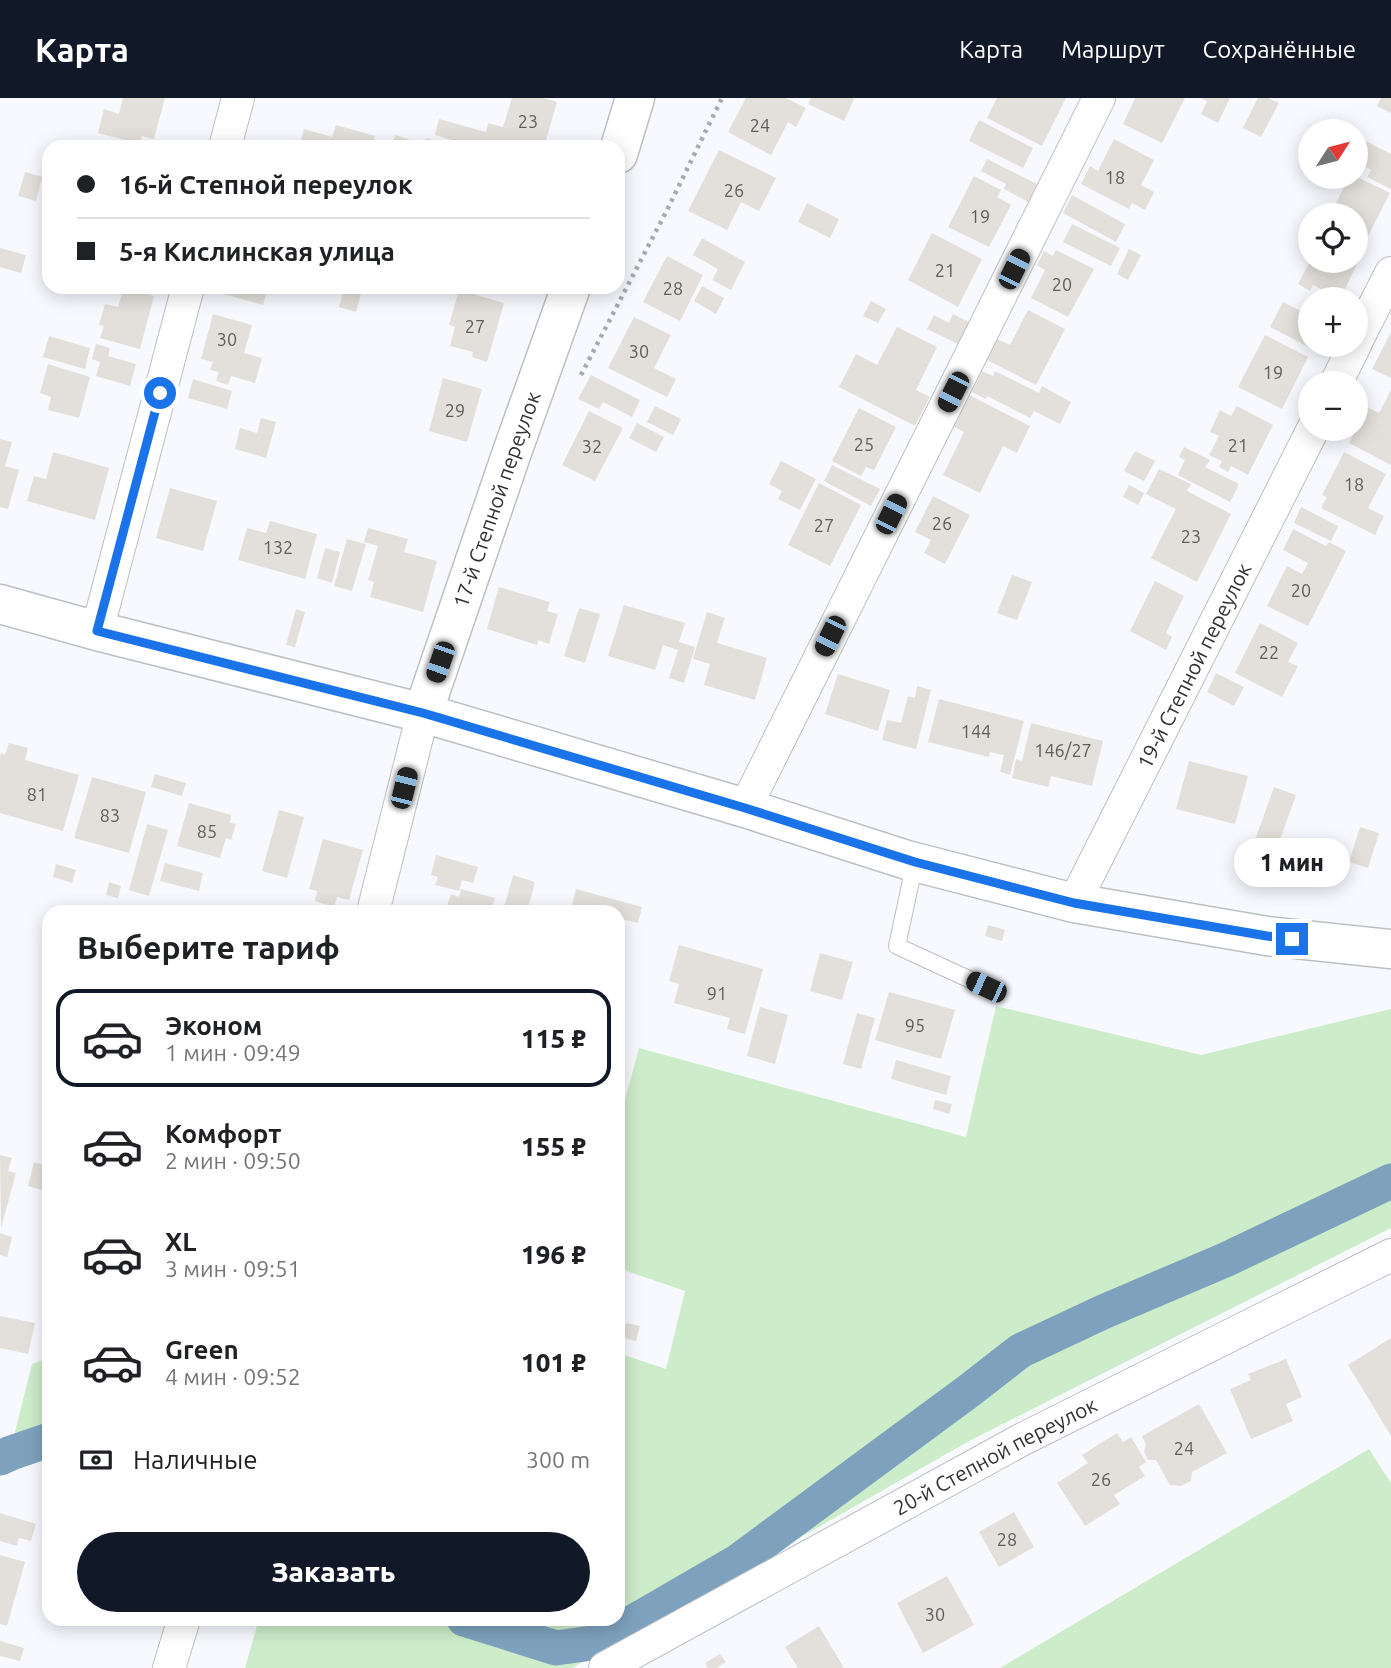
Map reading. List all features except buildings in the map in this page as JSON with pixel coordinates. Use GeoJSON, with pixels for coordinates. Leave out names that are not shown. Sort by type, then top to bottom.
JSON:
{"type":"FeatureCollection","features":[{"type":"Feature","properties":{"kind":"street"},"geometry":{"type":"LineString","coordinates":[[227,140],[238,98]]}},
{"type":"Feature","properties":{"kind":"street"},"geometry":{"type":"LineString","coordinates":[[622,140],[635,98]]}},
{"type":"Feature","properties":{"kind":"street"},"geometry":{"type":"LineString","coordinates":[[745,808],[1099,98]]}},
{"type":"Feature","properties":{"kind":"street"},"geometry":{"type":"LineString","coordinates":[[1368,320],[1391,274]]}},
{"type":"Feature","properties":{"kind":"street"},"geometry":{"type":"LineString","coordinates":[[97,631],[186,294]]}},
{"type":"Feature","properties":{"kind":"street","name":"17-й Степной переулок"},"geometry":{"type":"LineString","coordinates":[[423,713],[568,294]]}},
{"type":"Feature","properties":{"kind":"street","name":"19-й Степной переулок"},"geometry":{"type":"LineString","coordinates":[[1074,903],[1307,441]]}},
{"type":"Feature","properties":{"kind":"street"},"geometry":{"type":"LineString","coordinates":[[0,604],[423,713],[745,808],[915,862],[1074,903],[1267,936],[1391,949]]}},
{"type":"Feature","properties":{"kind":"street"},"geometry":{"type":"LineString","coordinates":[[375,905],[423,713]]}},
{"type":"Feature","properties":{"kind":"street","name":"20-й Степной переулок"},"geometry":{"type":"LineString","coordinates":[[606,1668],[1021,1440],[1391,1255]]}},
{"type":"Feature","properties":{"kind":"street"},"geometry":{"type":"LineString","coordinates":[[169,1668],[182,1626]]}},
{"type":"Feature","properties":{"kind":"lane"},"geometry":{"type":"LineString","coordinates":[[915,862],[897,946],[986,987]]}},
{"type":"Feature","properties":{"kind":"path"},"geometry":{"type":"LineString","coordinates":[[625,290],[722,98]]}},
{"type":"Feature","properties":{"kind":"path"},"geometry":{"type":"LineString","coordinates":[[576,384],[623,294]]}},
{"type":"Feature","properties":{"kind":"green space"},"geometry":{"type":"Polygon","coordinates":[[[996,1006],[1201,1055],[1391,1009],[1391,1228],[969,1441],[572,1668],[245,1668],[257,1626],[625,1626],[625,1355],[666,1369],[685,1291],[625,1270],[625,1100],[639,1048],[966,1137],[996,1006]]]}},
{"type":"Feature","properties":{"kind":"green space"},"geometry":{"type":"Polygon","coordinates":[[[42,1360],[42,1442],[11,1453],[14,1436],[32,1364],[42,1360]]]}},
{"type":"Feature","properties":{"kind":"green space"},"geometry":{"type":"Polygon","coordinates":[[[1369,1449],[1391,1483],[1391,1668],[1000,1668],[1369,1449]]]}},
{"type":"Feature","properties":{"kind":"waterway"},"geometry":{"type":"LineString","coordinates":[[486,1626],[556,1648],[599,1642],[737,1562],[1020,1351],[1225,1260],[1391,1181]]}},
{"type":"Feature","properties":{"kind":"waterway"},"geometry":{"type":"LineString","coordinates":[[0,1458],[42,1442]]}},
{"type":"Feature","properties":{"kind":"route"},"geometry":{"type":"LineString","coordinates":[[160,393],[97,631],[423,713],[745,808],[915,862],[1074,903],[1292,939]]}}]}
